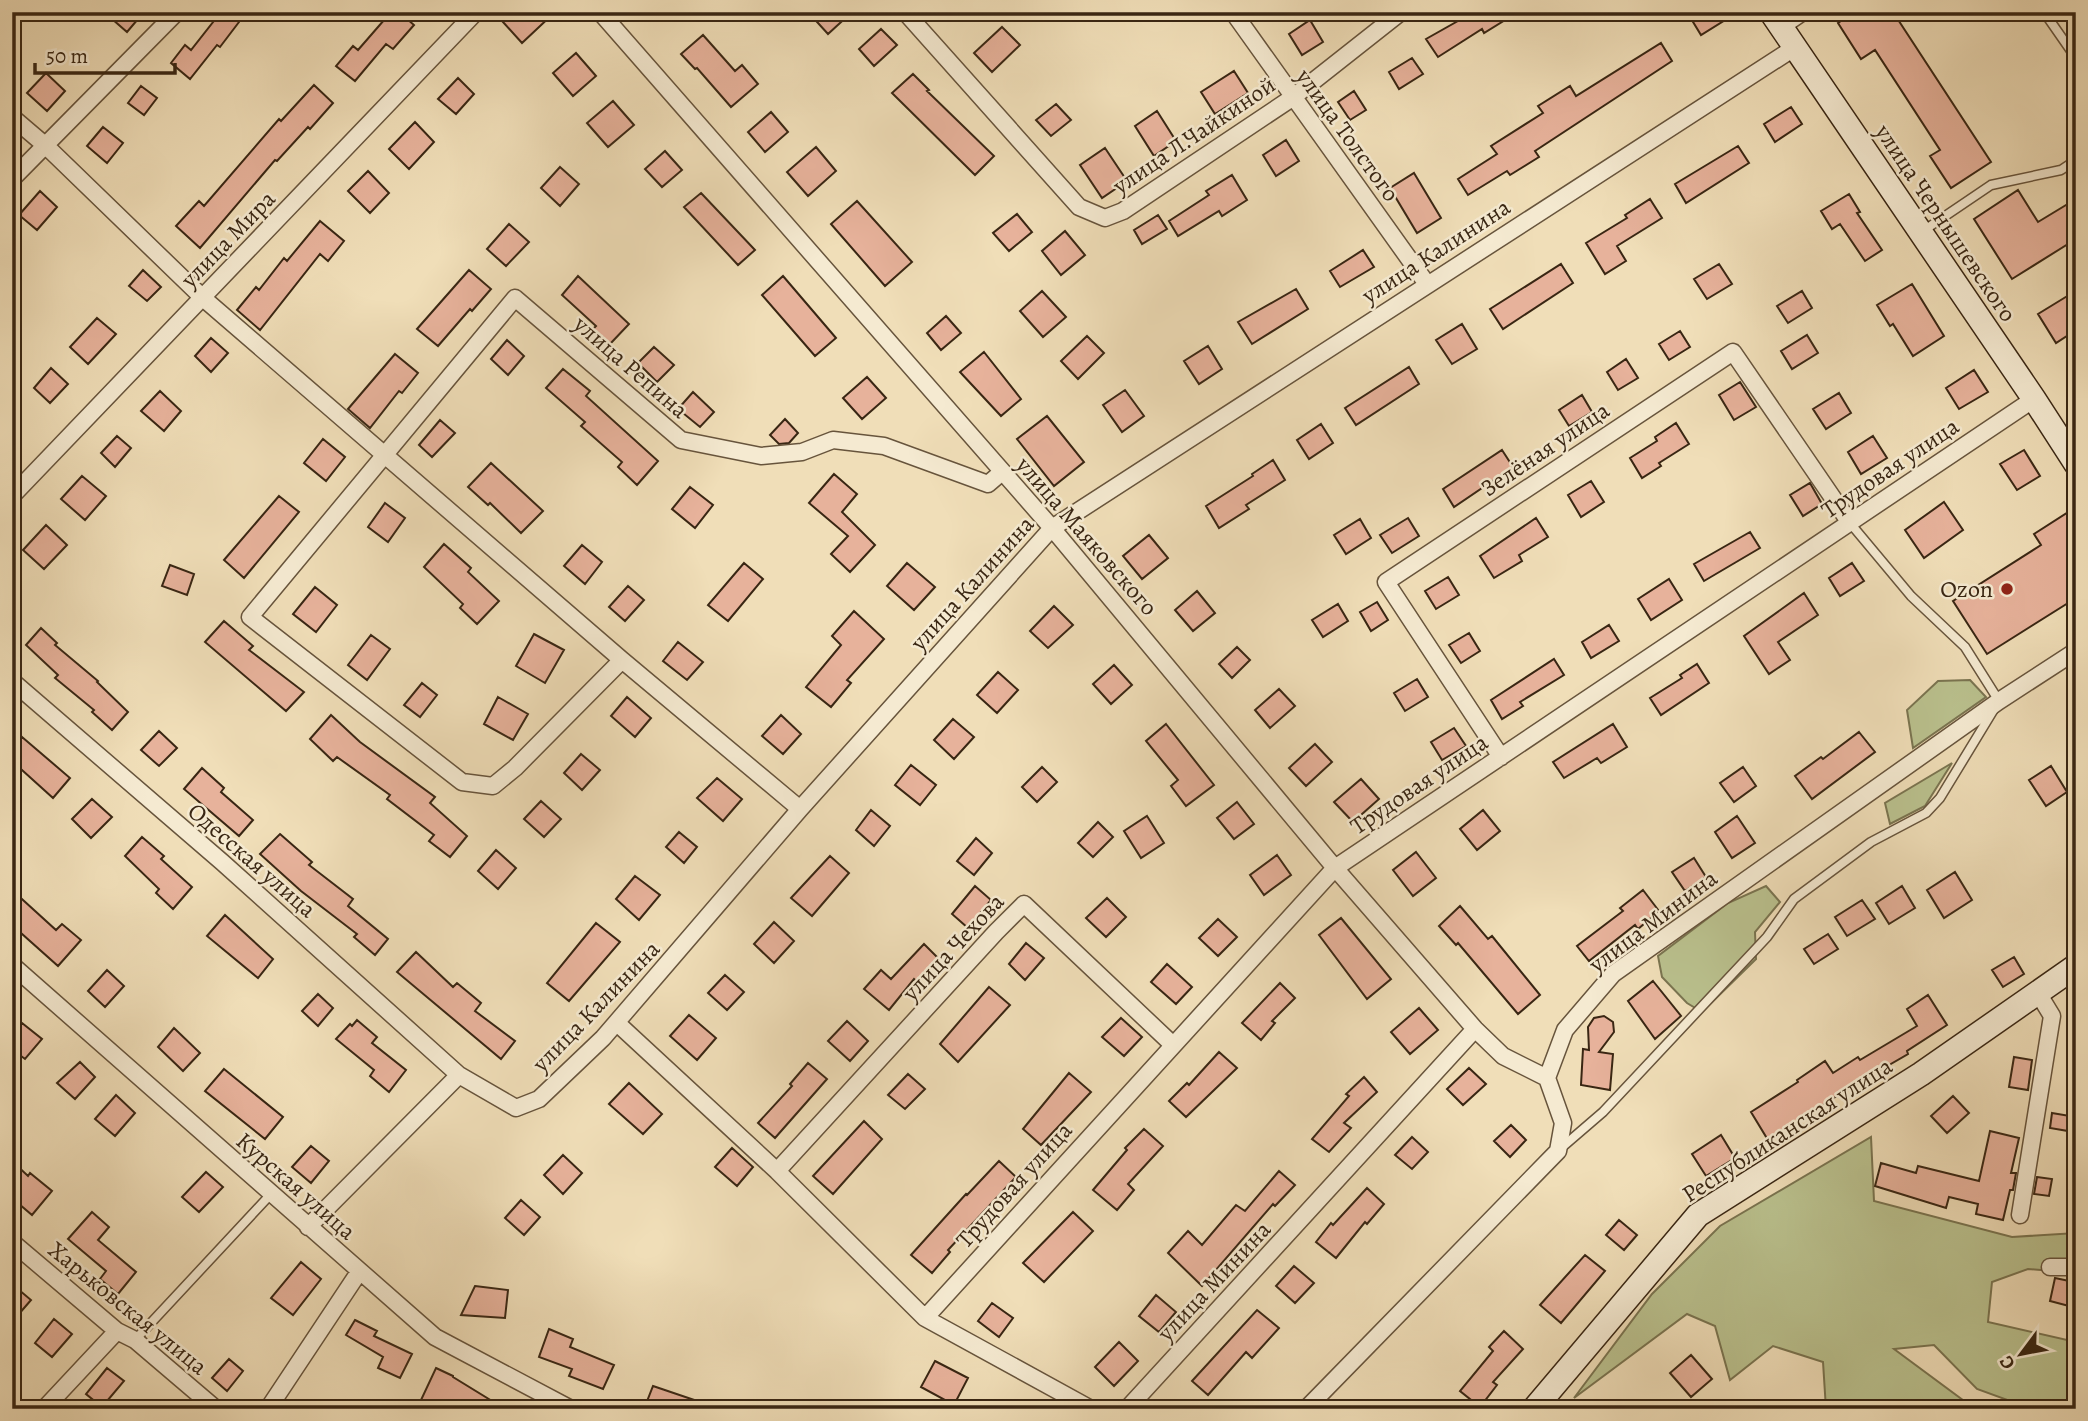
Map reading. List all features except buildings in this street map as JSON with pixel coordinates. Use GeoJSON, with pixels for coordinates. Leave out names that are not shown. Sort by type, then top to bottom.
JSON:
{"type":"FeatureCollection","features":[{"type":"Feature","properties":{"kind":"street"},"geometry":{"type":"LineString","coordinates":[[12,179],[177,12]]}},
{"type":"Feature","properties":{"kind":"street","name":"улица Мира"},"geometry":{"type":"LineString","coordinates":[[12,496],[476,12]]}},
{"type":"Feature","properties":{"kind":"street","name":"улица Маяковского"},"geometry":{"type":"LineString","coordinates":[[600,12],[1052,528],[1335,868],[1475,1029],[1503,1056],[1547,1079]]}},
{"type":"Feature","properties":{"kind":"street","name":"улица Л.Чайкиной"},"geometry":{"type":"LineString","coordinates":[[905,12],[1079,207],[1105,218],[1123,211],[1292,98],[1401,12]]}},
{"type":"Feature","properties":{"kind":"street","name":"улица Толстого"},"geometry":{"type":"LineString","coordinates":[[1233,12],[1427,284]]}},
{"type":"Feature","properties":{"kind":"street"},"geometry":{"type":"LineString","coordinates":[[1776,20],[1803,12]]}},
{"type":"Feature","properties":{"kind":"street","name":"улица Чернышевского"},"geometry":{"type":"LineString","coordinates":[[1776,20],[2076,464]]}},
{"type":"Feature","properties":{"kind":"street","name":"улица Калинина"},"geometry":{"type":"LineString","coordinates":[[459,1075],[516,1108],[538,1099],[617,1023],[800,810],[1052,528],[1794,48]]}},
{"type":"Feature","properties":{"kind":"street"},"geometry":{"type":"LineString","coordinates":[[12,117],[46,146],[203,298],[800,810]]}},
{"type":"Feature","properties":{"kind":"street","name":"улица Репина"},"geometry":{"type":"LineString","coordinates":[[622,660],[515,768],[493,786],[462,782],[250,617],[515,298],[681,440],[761,456],[802,452],[833,440],[884,446],[988,484],[1002,472]]}},
{"type":"Feature","properties":{"kind":"street","name":"Зелёная улица"},"geometry":{"type":"LineString","coordinates":[[1501,757],[1386,582],[1733,352],[1850,523]]}},
{"type":"Feature","properties":{"kind":"street","name":"Трудовая улица"},"geometry":{"type":"LineString","coordinates":[[925,1318],[1335,868],[2034,399]]}},
{"type":"Feature","properties":{"kind":"street","name":"улица Минина"},"geometry":{"type":"LineString","coordinates":[[1547,1079],[1564,1030],[1613,974],[1999,701],[2076,651]]}},
{"type":"Feature","properties":{"kind":"street","name":"Одесская улица"},"geometry":{"type":"LineString","coordinates":[[12,681],[222,862],[459,1075]]}},
{"type":"Feature","properties":{"kind":"street","name":"улица Чехова"},"geometry":{"type":"LineString","coordinates":[[777,1171],[1024,904],[1172,1044]]}},
{"type":"Feature","properties":{"kind":"street","name":"Курская улица"},"geometry":{"type":"LineString","coordinates":[[12,965],[435,1337],[571,1409]]}},
{"type":"Feature","properties":{"kind":"street","name":"Республиканская улица"},"geometry":{"type":"LineString","coordinates":[[1534,1409],[1698,1215],[1921,1074],[2076,966]]}},
{"type":"Feature","properties":{"kind":"street"},"geometry":{"type":"LineString","coordinates":[[2020,1215],[2052,1016],[2038,993]]}},
{"type":"Feature","properties":{"kind":"street"},"geometry":{"type":"LineString","coordinates":[[617,1023],[777,1171],[925,1318],[1091,1409]]}},
{"type":"Feature","properties":{"kind":"street","name":"улица Минина"},"geometry":{"type":"LineString","coordinates":[[1128,1409],[1475,1029]]}},
{"type":"Feature","properties":{"kind":"street"},"geometry":{"type":"LineString","coordinates":[[308,1227],[459,1075]]}},
{"type":"Feature","properties":{"kind":"street"},"geometry":{"type":"LineString","coordinates":[[1306,1409],[1558,1151],[1563,1123],[1547,1079]]}},
{"type":"Feature","properties":{"kind":"street","name":"Харьковская улица"},"geometry":{"type":"LineString","coordinates":[[12,1242],[117,1331],[135,1340],[216,1409]]}},
{"type":"Feature","properties":{"kind":"street"},"geometry":{"type":"LineString","coordinates":[[2050,1267],[2076,1267]]}},
{"type":"Feature","properties":{"kind":"street"},"geometry":{"type":"LineString","coordinates":[[268,1409],[359,1272]]}},
{"type":"Feature","properties":{"kind":"street"},"geometry":{"type":"LineString","coordinates":[[44,1409],[117,1331]]}},
{"type":"Feature","properties":{"kind":"lane"},"geometry":{"type":"LineString","coordinates":[[2044,12],[2076,58]]}},
{"type":"Feature","properties":{"kind":"lane"},"geometry":{"type":"LineString","coordinates":[[1921,232],[1991,185],[2061,170],[2076,160]]}},
{"type":"Feature","properties":{"kind":"lane"},"geometry":{"type":"LineString","coordinates":[[1558,1151],[1603,1112],[1767,937],[1794,899],[1871,842],[1926,813],[1940,798],[1999,701],[1965,647],[1911,596],[1850,523]]}},
{"type":"Feature","properties":{"kind":"lane"},"geometry":{"type":"LineString","coordinates":[[135,1340],[271,1194]]}},
{"type":"Feature","properties":{"kind":"green space"},"geometry":{"type":"Polygon","coordinates":[[[1970,680],[1986,697],[1913,748],[1907,710],[1938,681],[1970,680]]]}},
{"type":"Feature","properties":{"kind":"green space"},"geometry":{"type":"Polygon","coordinates":[[[1952,763],[1925,806],[1890,824],[1885,803],[1952,763]]]}},
{"type":"Feature","properties":{"kind":"green space"},"geometry":{"type":"Polygon","coordinates":[[[1766,886],[1780,902],[1755,932],[1756,959],[1702,1012],[1687,1003],[1662,977],[1658,956],[1728,903],[1766,886]]]}},
{"type":"Feature","properties":{"kind":"green space"},"geometry":{"type":"Polygon","coordinates":[[[1871,1137],[1874,1201],[2012,1237],[2076,1233],[2076,1273],[2028,1269],[1992,1282],[1988,1322],[2076,1342],[2076,1409],[2032,1409],[1977,1389],[1934,1345],[1894,1349],[1975,1409],[1826,1409],[1823,1362],[1773,1346],[1730,1380],[1715,1326],[1687,1314],[1574,1398],[1652,1294],[1720,1226],[1871,1137]]]}},
{"type":"Feature","properties":{"kind":"place","name":"Ozon"},"geometry":{"type":"Point","coordinates":[2007,589]}}]}
